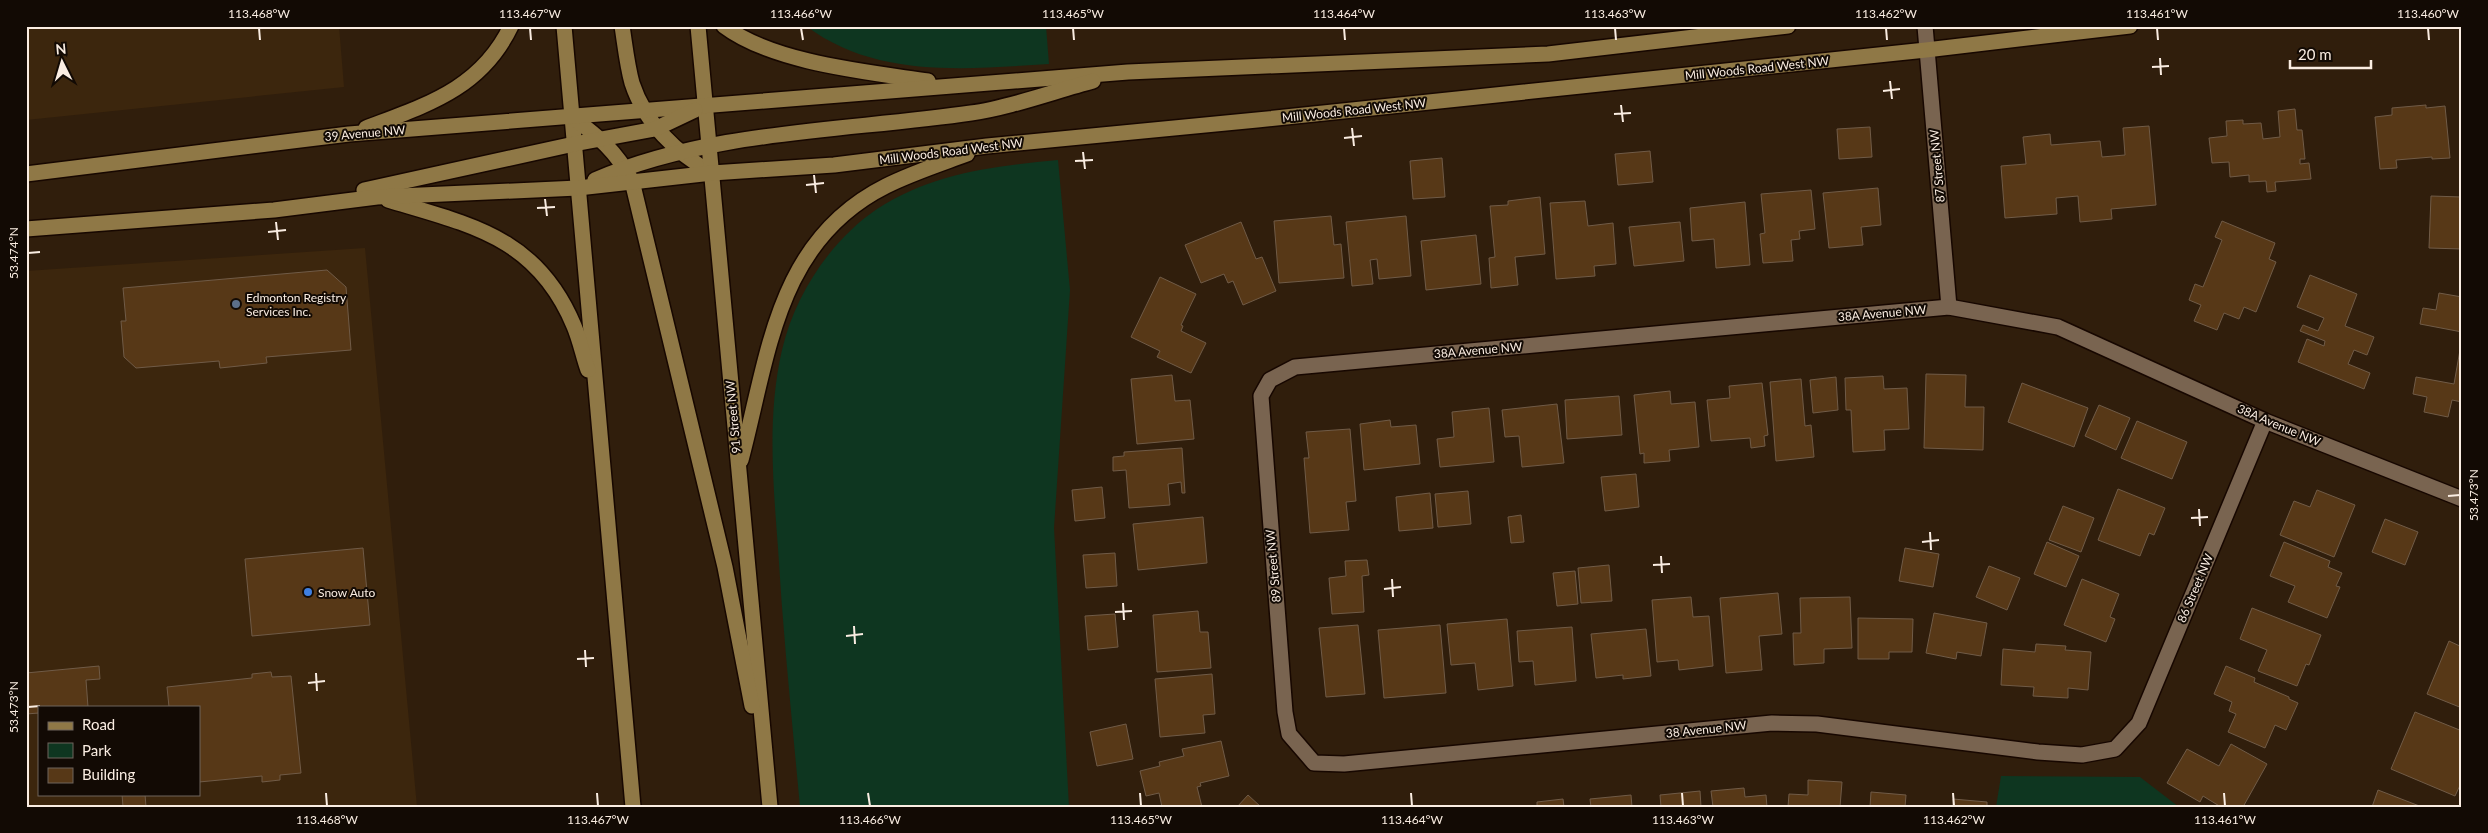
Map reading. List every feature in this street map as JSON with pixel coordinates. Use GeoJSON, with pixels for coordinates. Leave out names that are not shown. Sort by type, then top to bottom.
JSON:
{"type":"FeatureCollection","features":[{"type":"Feature","properties":{"kind":"main road"},"geometry":{"type":"LineString","coordinates":[[349,134],[429,104],[460,87],[487,64],[512,26]]}},
{"type":"Feature","properties":{"kind":"main road"},"geometry":{"type":"LineString","coordinates":[[564,26],[633,807]]}},
{"type":"Feature","properties":{"kind":"main road"},"geometry":{"type":"LineString","coordinates":[[622,26],[632,82],[644,111],[656,128],[681,151],[712,173]]}},
{"type":"Feature","properties":{"kind":"main road","name":"91 Street NW"},"geometry":{"type":"LineString","coordinates":[[698,26],[770,802]]}},
{"type":"Feature","properties":{"kind":"main road"},"geometry":{"type":"LineString","coordinates":[[724,26],[754,44],[800,58],[954,85]]}},
{"type":"Feature","properties":{"kind":"main road"},"geometry":{"type":"LineString","coordinates":[[274,210],[574,144],[656,128],[706,105],[1128,72],[1548,54],[1788,26]]}},
{"type":"Feature","properties":{"kind":"main road","name":"Mill Woods Road West NW"},"geometry":{"type":"LineString","coordinates":[[578,188],[632,180],[834,165],[988,146],[1257,120],[1926,50],[2130,26]]}},
{"type":"Feature","properties":{"kind":"main road"},"geometry":{"type":"LineString","coordinates":[[26,229],[274,210],[377,196],[578,188],[625,167],[709,145],[974,113],[1128,72]]}},
{"type":"Feature","properties":{"kind":"main road","name":"39 Avenue NW"},"geometry":{"type":"LineString","coordinates":[[26,174],[349,134],[706,105]]}},
{"type":"Feature","properties":{"kind":"main road"},"geometry":{"type":"LineString","coordinates":[[572,117],[602,139],[625,167],[632,180],[725,567],[770,802]]}},
{"type":"Feature","properties":{"kind":"main road"},"geometry":{"type":"LineString","coordinates":[[738,471],[774,323],[787,289],[807,254],[836,221],[886,186],[988,146]]}},
{"type":"Feature","properties":{"kind":"main road"},"geometry":{"type":"LineString","coordinates":[[377,196],[483,230],[519,250],[535,264],[562,302],[574,327],[597,400]]}},
{"type":"Feature","properties":{"kind":"street","name":"87 Street NW"},"geometry":{"type":"LineString","coordinates":[[1926,26],[1926,50],[1949,307]]}},
{"type":"Feature","properties":{"kind":"street","name":"38A Avenue NW"},"geometry":{"type":"LineString","coordinates":[[1270,380],[1296,366],[1949,307],[2058,327],[2265,421],[2462,499]]}},
{"type":"Feature","properties":{"kind":"street","name":"89 Street NW"},"geometry":{"type":"LineString","coordinates":[[1270,380],[1261,396],[1260,413],[1285,712],[1289,734],[1302,751]]}},
{"type":"Feature","properties":{"kind":"street","name":"86 Street NW"},"geometry":{"type":"LineString","coordinates":[[2115,749],[2139,724],[2265,421]]}},
{"type":"Feature","properties":{"kind":"street","name":"38 Avenue NW"},"geometry":{"type":"LineString","coordinates":[[1302,751],[1314,763],[1344,764],[1772,723],[1818,724],[2038,752],[2082,755],[2115,749]]}},
{"type":"Feature","properties":{"kind":"shaded area"},"geometry":{"type":"Polygon","coordinates":[[[26,26],[339,26],[344,87],[26,120],[26,26]]]}},
{"type":"Feature","properties":{"kind":"shaded area"},"geometry":{"type":"Polygon","coordinates":[[[365,248],[417,807],[26,807],[26,271],[365,248]]]}},
{"type":"Feature","properties":{"kind":"green space"},"geometry":{"type":"Polygon","coordinates":[[[806,26],[1046,26],[1049,64],[954,68],[892,63],[862,55],[833,43],[806,26]]]}},
{"type":"Feature","properties":{"kind":"green space"},"geometry":{"type":"Polygon","coordinates":[[[1058,160],[1070,290],[1054,528],[1069,807],[800,807],[782,613],[772,449],[777,374],[788,329],[805,290],[830,253],[860,222],[877,209],[920,187],[964,173],[1058,160]]]}},
{"type":"Feature","properties":{"kind":"green space"},"geometry":{"type":"Polygon","coordinates":[[[2001,776],[2140,777],[2179,807],[1996,807],[2001,776]]]}},
{"type":"Feature","properties":{"kind":"building"},"geometry":{"type":"Polygon","coordinates":[[[2426,105],[2426,108],[2445,106],[2450,158],[2432,159],[2432,157],[2396,160],[2397,168],[2380,169],[2375,117],[2392,115],[2392,108],[2426,105]]]}},
{"type":"Feature","properties":{"kind":"building"},"geometry":{"type":"Polygon","coordinates":[[[2295,109],[2297,130],[2302,130],[2305,159],[2300,159],[2300,164],[2309,163],[2311,179],[2275,182],[2276,191],[2267,192],[2266,181],[2249,182],[2249,175],[2230,177],[2229,162],[2212,163],[2209,138],[2227,136],[2226,121],[2243,120],[2243,124],[2261,123],[2263,139],[2280,137],[2278,111],[2295,109]]]}},
{"type":"Feature","properties":{"kind":"building"},"geometry":{"type":"Polygon","coordinates":[[[2149,126],[2156,205],[2111,209],[2112,219],[2080,222],[2078,196],[2056,198],[2057,214],[2005,218],[2001,166],[2026,164],[2023,137],[2050,134],[2051,145],[2100,141],[2102,157],[2125,155],[2123,128],[2149,126]]]}},
{"type":"Feature","properties":{"kind":"building"},"geometry":{"type":"Polygon","coordinates":[[[1870,127],[1872,157],[1839,159],[1837,129],[1870,127]]]}},
{"type":"Feature","properties":{"kind":"building"},"geometry":{"type":"Polygon","coordinates":[[[1650,151],[1653,182],[1618,185],[1615,154],[1650,151]]]}},
{"type":"Feature","properties":{"kind":"building"},"geometry":{"type":"Polygon","coordinates":[[[1442,158],[1445,197],[1413,199],[1410,161],[1442,158]]]}},
{"type":"Feature","properties":{"kind":"building"},"geometry":{"type":"Polygon","coordinates":[[[1878,188],[1881,225],[1861,227],[1863,245],[1829,248],[1823,193],[1878,188]]]}},
{"type":"Feature","properties":{"kind":"building"},"geometry":{"type":"Polygon","coordinates":[[[1811,190],[1815,229],[1799,231],[1800,239],[1791,240],[1793,261],[1763,263],[1760,234],[1765,233],[1761,194],[1811,190]]]}},
{"type":"Feature","properties":{"kind":"building"},"geometry":{"type":"Polygon","coordinates":[[[2431,196],[2462,197],[2462,249],[2429,248],[2431,196]]]}},
{"type":"Feature","properties":{"kind":"building"},"geometry":{"type":"Polygon","coordinates":[[[1540,197],[1545,254],[1515,257],[1518,285],[1491,288],[1489,258],[1495,257],[1490,206],[1508,205],[1508,201],[1540,197]]]}},
{"type":"Feature","properties":{"kind":"building"},"geometry":{"type":"Polygon","coordinates":[[[1585,201],[1588,226],[1613,223],[1616,264],[1594,266],[1595,276],[1556,279],[1550,203],[1585,201]]]}},
{"type":"Feature","properties":{"kind":"building"},"geometry":{"type":"Polygon","coordinates":[[[1745,202],[1750,265],[1716,268],[1714,239],[1692,241],[1690,208],[1745,202]]]}},
{"type":"Feature","properties":{"kind":"building"},"geometry":{"type":"Polygon","coordinates":[[[1331,216],[1334,245],[1341,244],[1344,278],[1279,283],[1274,221],[1331,216]]]}},
{"type":"Feature","properties":{"kind":"building"},"geometry":{"type":"Polygon","coordinates":[[[1406,216],[1411,276],[1379,279],[1377,259],[1370,260],[1373,284],[1352,286],[1346,222],[1406,216]]]}},
{"type":"Feature","properties":{"kind":"building"},"geometry":{"type":"Polygon","coordinates":[[[2222,221],[2275,243],[2269,259],[2276,262],[2256,312],[2244,307],[2239,319],[2224,313],[2217,330],[2194,321],[2201,305],[2189,300],[2195,284],[2203,287],[2222,240],[2215,237],[2222,221]]]}},
{"type":"Feature","properties":{"kind":"building"},"geometry":{"type":"Polygon","coordinates":[[[1241,222],[1256,259],[1262,257],[1276,291],[1243,305],[1233,281],[1228,283],[1224,274],[1201,283],[1185,245],[1241,222]]]}},
{"type":"Feature","properties":{"kind":"building"},"geometry":{"type":"Polygon","coordinates":[[[1680,222],[1684,261],[1634,266],[1629,227],[1680,222]]]}},
{"type":"Feature","properties":{"kind":"building"},"geometry":{"type":"Polygon","coordinates":[[[1476,235],[1481,284],[1426,290],[1421,241],[1476,235]]]}},
{"type":"Feature","properties":{"kind":"building","name":"Edmonton Registry Services Inc."},"geometry":{"type":"Polygon","coordinates":[[[327,270],[346,287],[351,350],[266,357],[267,363],[220,368],[219,361],[136,368],[124,357],[121,321],[126,321],[123,288],[327,270]]]}},
{"type":"Feature","properties":{"kind":"building"},"geometry":{"type":"Polygon","coordinates":[[[2310,275],[2357,294],[2345,326],[2374,337],[2367,355],[2354,350],[2348,364],[2370,373],[2364,389],[2298,362],[2307,339],[2324,346],[2325,341],[2300,331],[2303,325],[2318,331],[2324,318],[2297,307],[2310,275]]]}},
{"type":"Feature","properties":{"kind":"building"},"geometry":{"type":"Polygon","coordinates":[[[1160,277],[1196,294],[1181,325],[1183,326],[1181,331],[1206,343],[1191,373],[1157,357],[1160,351],[1131,337],[1160,277]]]}},
{"type":"Feature","properties":{"kind":"building"},"geometry":{"type":"Polygon","coordinates":[[[2439,293],[2462,297],[2462,332],[2420,324],[2423,308],[2436,310],[2439,293]]]}},
{"type":"Feature","properties":{"kind":"building"},"geometry":{"type":"Polygon","coordinates":[[[2460,350],[2462,402],[2452,400],[2448,417],[2424,412],[2427,397],[2413,394],[2416,377],[2454,384],[2460,350]]]}},
{"type":"Feature","properties":{"kind":"building"},"geometry":{"type":"Polygon","coordinates":[[[1926,374],[1966,375],[1965,407],[1984,407],[1983,450],[1924,448],[1926,374]]]}},
{"type":"Feature","properties":{"kind":"building"},"geometry":{"type":"Polygon","coordinates":[[[1172,375],[1175,401],[1190,400],[1194,439],[1137,444],[1131,379],[1172,375]]]}},
{"type":"Feature","properties":{"kind":"building"},"geometry":{"type":"Polygon","coordinates":[[[1883,376],[1884,389],[1907,388],[1909,429],[1884,430],[1885,450],[1853,452],[1851,410],[1846,410],[1845,378],[1883,376]]]}},
{"type":"Feature","properties":{"kind":"building"},"geometry":{"type":"Polygon","coordinates":[[[1836,377],[1838,410],[1813,413],[1810,380],[1836,377]]]}},
{"type":"Feature","properties":{"kind":"building"},"geometry":{"type":"Polygon","coordinates":[[[1801,379],[1805,426],[1811,425],[1814,457],[1776,461],[1770,382],[1801,379]]]}},
{"type":"Feature","properties":{"kind":"building"},"geometry":{"type":"Polygon","coordinates":[[[1762,383],[1768,435],[1764,436],[1765,446],[1751,448],[1750,438],[1711,441],[1707,400],[1730,398],[1729,386],[1762,383]]]}},
{"type":"Feature","properties":{"kind":"building"},"geometry":{"type":"Polygon","coordinates":[[[2022,383],[2088,408],[2074,447],[2008,422],[2022,383]]]}},
{"type":"Feature","properties":{"kind":"building"},"geometry":{"type":"Polygon","coordinates":[[[1670,391],[1671,404],[1695,402],[1699,447],[1669,450],[1670,461],[1644,463],[1644,453],[1640,454],[1634,395],[1670,391]]]}},
{"type":"Feature","properties":{"kind":"building"},"geometry":{"type":"Polygon","coordinates":[[[1619,396],[1622,435],[1567,439],[1565,400],[1619,396]]]}},
{"type":"Feature","properties":{"kind":"building"},"geometry":{"type":"Polygon","coordinates":[[[1557,404],[1564,463],[1522,467],[1519,436],[1505,437],[1502,410],[1557,404]]]}},
{"type":"Feature","properties":{"kind":"building"},"geometry":{"type":"Polygon","coordinates":[[[2099,405],[2130,418],[2116,450],[2085,436],[2099,405]]]}},
{"type":"Feature","properties":{"kind":"building"},"geometry":{"type":"Polygon","coordinates":[[[1489,408],[1494,462],[1440,467],[1437,439],[1454,437],[1452,412],[1489,408]]]}},
{"type":"Feature","properties":{"kind":"building"},"geometry":{"type":"Polygon","coordinates":[[[1390,420],[1391,427],[1416,425],[1420,464],[1364,470],[1360,424],[1390,420]]]}},
{"type":"Feature","properties":{"kind":"building"},"geometry":{"type":"Polygon","coordinates":[[[2137,421],[2187,442],[2172,479],[2121,458],[2137,421]]]}},
{"type":"Feature","properties":{"kind":"building"},"geometry":{"type":"Polygon","coordinates":[[[1350,429],[1356,501],[1346,502],[1349,530],[1310,533],[1304,458],[1309,458],[1306,432],[1350,429]]]}},
{"type":"Feature","properties":{"kind":"building"},"geometry":{"type":"Polygon","coordinates":[[[1182,448],[1185,493],[1182,493],[1181,482],[1168,484],[1170,505],[1129,508],[1126,470],[1113,471],[1113,457],[1124,456],[1124,452],[1182,448]]]}},
{"type":"Feature","properties":{"kind":"building"},"geometry":{"type":"Polygon","coordinates":[[[1636,474],[1639,507],[1605,511],[1601,477],[1636,474]]]}},
{"type":"Feature","properties":{"kind":"building"},"geometry":{"type":"Polygon","coordinates":[[[1102,487],[1105,518],[1075,521],[1072,490],[1102,487]]]}},
{"type":"Feature","properties":{"kind":"building"},"geometry":{"type":"Polygon","coordinates":[[[2118,489],[2165,508],[2154,535],[2149,533],[2140,556],[2098,540],[2118,489]]]}},
{"type":"Feature","properties":{"kind":"building"},"geometry":{"type":"Polygon","coordinates":[[[2317,490],[2355,505],[2334,557],[2280,535],[2294,501],[2310,507],[2317,490]]]}},
{"type":"Feature","properties":{"kind":"building"},"geometry":{"type":"Polygon","coordinates":[[[1468,491],[1471,524],[1438,527],[1435,494],[1468,491]]]}},
{"type":"Feature","properties":{"kind":"building"},"geometry":{"type":"Polygon","coordinates":[[[1430,493],[1433,528],[1399,531],[1396,497],[1430,493]]]}},
{"type":"Feature","properties":{"kind":"building"},"geometry":{"type":"Polygon","coordinates":[[[2063,506],[2094,518],[2081,552],[2049,540],[2063,506]]]}},
{"type":"Feature","properties":{"kind":"building"},"geometry":{"type":"Polygon","coordinates":[[[1521,515],[1524,542],[1511,543],[1508,517],[1521,515]]]}},
{"type":"Feature","properties":{"kind":"building"},"geometry":{"type":"Polygon","coordinates":[[[1203,517],[1207,563],[1138,570],[1133,524],[1203,517]]]}},
{"type":"Feature","properties":{"kind":"building"},"geometry":{"type":"Polygon","coordinates":[[[2385,519],[2418,532],[2405,565],[2372,552],[2385,519]]]}},
{"type":"Feature","properties":{"kind":"building"},"geometry":{"type":"Polygon","coordinates":[[[2047,542],[2079,556],[2066,587],[2034,574],[2047,542]]]}},
{"type":"Feature","properties":{"kind":"building"},"geometry":{"type":"Polygon","coordinates":[[[2284,542],[2330,561],[2328,567],[2342,573],[2336,586],[2340,587],[2327,618],[2288,602],[2295,586],[2270,576],[2284,542]]]}},
{"type":"Feature","properties":{"kind":"building","name":"Snow Auto"},"geometry":{"type":"Polygon","coordinates":[[[363,548],[370,625],[252,636],[245,559],[363,548]]]}},
{"type":"Feature","properties":{"kind":"building"},"geometry":{"type":"Polygon","coordinates":[[[1905,548],[1939,554],[1933,587],[1899,581],[1905,548]]]}},
{"type":"Feature","properties":{"kind":"building"},"geometry":{"type":"Polygon","coordinates":[[[1115,553],[1117,586],[1086,588],[1083,555],[1115,553]]]}},
{"type":"Feature","properties":{"kind":"building"},"geometry":{"type":"Polygon","coordinates":[[[1367,560],[1369,575],[1362,576],[1364,612],[1332,614],[1329,578],[1346,576],[1345,561],[1367,560]]]}},
{"type":"Feature","properties":{"kind":"building"},"geometry":{"type":"Polygon","coordinates":[[[1609,565],[1612,601],[1581,603],[1578,568],[1609,565]]]}},
{"type":"Feature","properties":{"kind":"building"},"geometry":{"type":"Polygon","coordinates":[[[1989,566],[2020,578],[2007,610],[1976,597],[1989,566]]]}},
{"type":"Feature","properties":{"kind":"building"},"geometry":{"type":"Polygon","coordinates":[[[1575,571],[1578,604],[1557,606],[1553,573],[1575,571]]]}},
{"type":"Feature","properties":{"kind":"building"},"geometry":{"type":"Polygon","coordinates":[[[2082,579],[2119,594],[2110,617],[2115,619],[2106,642],[2064,625],[2082,579]]]}},
{"type":"Feature","properties":{"kind":"building"},"geometry":{"type":"Polygon","coordinates":[[[1778,593],[1782,634],[1759,636],[1762,670],[1726,673],[1720,598],[1778,593]]]}},
{"type":"Feature","properties":{"kind":"building"},"geometry":{"type":"Polygon","coordinates":[[[1691,597],[1693,617],[1709,616],[1713,666],[1679,670],[1678,660],[1657,662],[1652,600],[1691,597]]]}},
{"type":"Feature","properties":{"kind":"building"},"geometry":{"type":"Polygon","coordinates":[[[1850,597],[1852,648],[1824,649],[1824,663],[1794,665],[1793,633],[1801,633],[1800,598],[1850,597]]]}},
{"type":"Feature","properties":{"kind":"building"},"geometry":{"type":"Polygon","coordinates":[[[2252,608],[2321,635],[2309,665],[2306,664],[2297,686],[2258,671],[2267,650],[2240,639],[2252,608]]]}},
{"type":"Feature","properties":{"kind":"building"},"geometry":{"type":"Polygon","coordinates":[[[1198,611],[1200,632],[1208,632],[1211,668],[1157,672],[1153,615],[1198,611]]]}},
{"type":"Feature","properties":{"kind":"building"},"geometry":{"type":"Polygon","coordinates":[[[1934,613],[1987,623],[1981,656],[1957,652],[1956,659],[1926,653],[1934,613]]]}},
{"type":"Feature","properties":{"kind":"building"},"geometry":{"type":"Polygon","coordinates":[[[1115,614],[1118,647],[1088,650],[1085,616],[1115,614]]]}},
{"type":"Feature","properties":{"kind":"building"},"geometry":{"type":"Polygon","coordinates":[[[1858,618],[1913,619],[1912,652],[1889,652],[1889,659],[1858,659],[1858,618]]]}},
{"type":"Feature","properties":{"kind":"building"},"geometry":{"type":"Polygon","coordinates":[[[1507,619],[1513,686],[1478,690],[1475,663],[1451,665],[1447,624],[1507,619]]]}},
{"type":"Feature","properties":{"kind":"building"},"geometry":{"type":"Polygon","coordinates":[[[1358,625],[1365,694],[1326,697],[1319,628],[1358,625]]]}},
{"type":"Feature","properties":{"kind":"building"},"geometry":{"type":"Polygon","coordinates":[[[1440,625],[1446,693],[1384,698],[1378,630],[1440,625]]]}},
{"type":"Feature","properties":{"kind":"building"},"geometry":{"type":"Polygon","coordinates":[[[1572,627],[1576,681],[1535,685],[1533,661],[1519,662],[1517,631],[1572,627]]]}},
{"type":"Feature","properties":{"kind":"building"},"geometry":{"type":"Polygon","coordinates":[[[1646,629],[1651,676],[1623,679],[1623,675],[1596,678],[1591,634],[1646,629]]]}},
{"type":"Feature","properties":{"kind":"building"},"geometry":{"type":"Polygon","coordinates":[[[2449,641],[2462,647],[2462,708],[2427,694],[2449,641]]]}},
{"type":"Feature","properties":{"kind":"building"},"geometry":{"type":"Polygon","coordinates":[[[2036,644],[2066,646],[2065,650],[2091,652],[2088,690],[2068,688],[2068,698],[2033,696],[2034,687],[2001,685],[2003,649],[2035,652],[2036,644]]]}},
{"type":"Feature","properties":{"kind":"building"},"geometry":{"type":"Polygon","coordinates":[[[99,666],[100,679],[86,680],[88,706],[38,706],[38,713],[26,714],[26,673],[99,666]]]}},
{"type":"Feature","properties":{"kind":"building"},"geometry":{"type":"Polygon","coordinates":[[[2226,666],[2255,678],[2254,682],[2289,697],[2289,699],[2298,703],[2286,730],[2275,725],[2265,748],[2228,732],[2236,714],[2229,711],[2232,702],[2214,694],[2226,666]]]}},
{"type":"Feature","properties":{"kind":"building"},"geometry":{"type":"Polygon","coordinates":[[[271,672],[272,677],[291,676],[301,773],[280,775],[280,780],[262,782],[262,776],[200,782],[200,706],[169,706],[167,687],[252,678],[252,674],[271,672]]]}},
{"type":"Feature","properties":{"kind":"building"},"geometry":{"type":"Polygon","coordinates":[[[1212,674],[1215,714],[1203,715],[1205,733],[1160,737],[1155,679],[1212,674]]]}},
{"type":"Feature","properties":{"kind":"building"},"geometry":{"type":"Polygon","coordinates":[[[2415,712],[2462,731],[2462,781],[2455,796],[2391,769],[2415,712]]]}},
{"type":"Feature","properties":{"kind":"building"},"geometry":{"type":"Polygon","coordinates":[[[1126,724],[1133,759],[1097,766],[1090,732],[1126,724]]]}},
{"type":"Feature","properties":{"kind":"building"},"geometry":{"type":"Polygon","coordinates":[[[1221,741],[1229,776],[1200,783],[1201,786],[1197,787],[1202,807],[1162,807],[1159,793],[1146,796],[1140,771],[1160,766],[1159,762],[1184,756],[1182,749],[1221,741]]]}},
{"type":"Feature","properties":{"kind":"building"},"geometry":{"type":"Polygon","coordinates":[[[2231,744],[2267,764],[2243,807],[2221,807],[2203,796],[2200,802],[2167,783],[2187,749],[2219,766],[2231,744]]]}},
{"type":"Feature","properties":{"kind":"building"},"geometry":{"type":"Polygon","coordinates":[[[1808,780],[1842,782],[1840,807],[1788,807],[1789,794],[1808,795],[1808,780]]]}},
{"type":"Feature","properties":{"kind":"building"},"geometry":{"type":"Polygon","coordinates":[[[1744,788],[1745,797],[1766,795],[1767,807],[1713,807],[1711,791],[1744,788]]]}},
{"type":"Feature","properties":{"kind":"building"},"geometry":{"type":"Polygon","coordinates":[[[2378,790],[2422,807],[2372,807],[2378,790]]]}},
{"type":"Feature","properties":{"kind":"building"},"geometry":{"type":"Polygon","coordinates":[[[1700,791],[1701,807],[1661,807],[1660,795],[1700,791]]]}},
{"type":"Feature","properties":{"kind":"building"},"geometry":{"type":"Polygon","coordinates":[[[1871,792],[1906,795],[1905,807],[1870,807],[1871,792]]]}},
{"type":"Feature","properties":{"kind":"building"},"geometry":{"type":"Polygon","coordinates":[[[1248,795],[1261,807],[1237,807],[1248,795]]]}},
{"type":"Feature","properties":{"kind":"building"},"geometry":{"type":"Polygon","coordinates":[[[1631,795],[1632,807],[1591,807],[1590,799],[1631,795]]]}},
{"type":"Feature","properties":{"kind":"building"},"geometry":{"type":"Polygon","coordinates":[[[122,796],[145,796],[146,807],[123,807],[122,796]]]}},
{"type":"Feature","properties":{"kind":"building"},"geometry":{"type":"Polygon","coordinates":[[[1563,799],[1564,807],[1537,807],[1537,802],[1563,799]]]}},
{"type":"Feature","properties":{"kind":"building"},"geometry":{"type":"Polygon","coordinates":[[[1953,799],[1987,802],[1987,807],[1953,807],[1953,799]]]}},
{"type":"Feature","properties":{"kind":"place","name":"Edmonton Registry Services Inc."},"geometry":{"type":"Point","coordinates":[236,304]}},
{"type":"Feature","properties":{"kind":"place","name":"Snow Auto"},"geometry":{"type":"Point","coordinates":[308,592]}}]}
